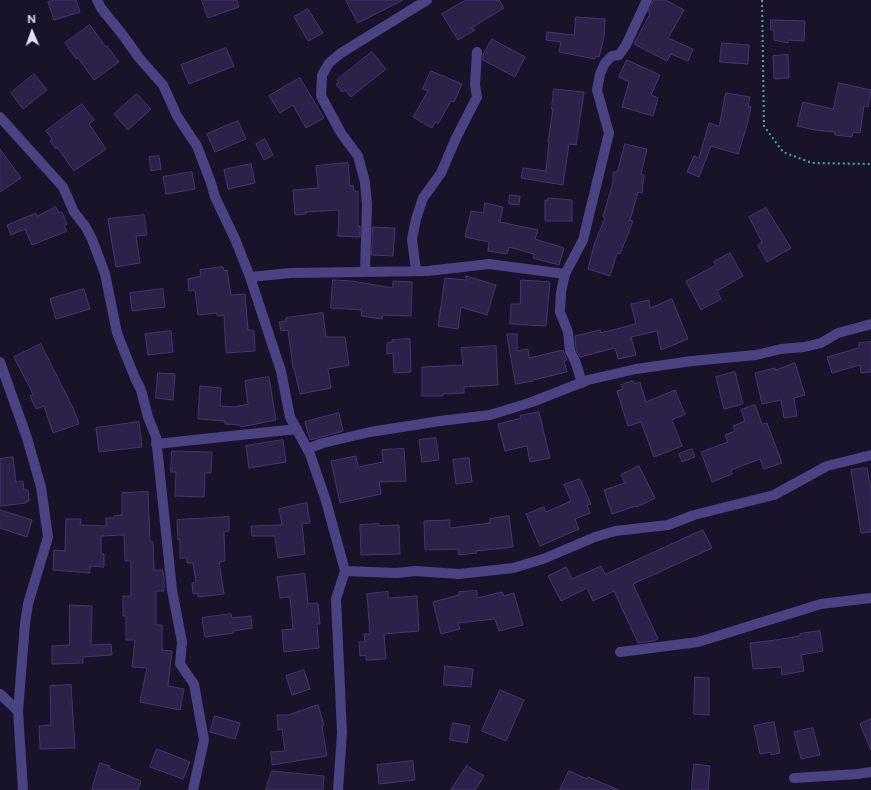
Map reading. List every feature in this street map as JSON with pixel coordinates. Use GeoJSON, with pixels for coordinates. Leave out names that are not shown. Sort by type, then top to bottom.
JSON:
{"type":"FeatureCollection","features":[{"type":"Feature","properties":{"kind":"street"},"geometry":{"type":"LineString","coordinates":[[97,0],[101,8],[140,59],[163,85],[177,116],[197,146],[215,197],[235,239],[250,277],[281,371],[290,417],[308,449],[326,501],[345,571],[336,599],[342,733],[338,790]]}},
{"type":"Feature","properties":{"kind":"street"},"geometry":{"type":"LineString","coordinates":[[365,272],[367,218],[365,182],[358,156],[341,133],[321,96],[322,75],[329,63],[341,53],[427,0]]}},
{"type":"Feature","properties":{"kind":"street"},"geometry":{"type":"LineString","coordinates":[[582,383],[576,363],[570,351],[568,332],[560,312],[561,292],[565,274],[583,240],[609,133],[597,90],[600,74],[605,63],[612,56],[619,55],[626,45],[648,0]]}},
{"type":"Feature","properties":{"kind":"street"},"geometry":{"type":"LineString","coordinates":[[416,272],[412,239],[416,219],[423,198],[441,174],[456,138],[477,97],[475,85],[477,52]]}},
{"type":"Feature","properties":{"kind":"street"},"geometry":{"type":"LineString","coordinates":[[0,117],[64,187],[74,212],[85,226],[92,239],[105,274],[117,332],[141,390],[148,417],[156,436],[172,590],[182,642],[180,664],[194,684],[204,740],[193,790]]}},
{"type":"Feature","properties":{"kind":"street"},"geometry":{"type":"LineString","coordinates":[[250,277],[291,273],[416,272],[489,264],[565,274]]}},
{"type":"Feature","properties":{"kind":"street"},"geometry":{"type":"LineString","coordinates":[[308,449],[323,443],[370,432],[490,415],[532,402],[588,380],[636,369],[692,361],[756,355],[781,349],[804,347],[821,343],[838,333],[871,324]]}},
{"type":"Feature","properties":{"kind":"street"},"geometry":{"type":"LineString","coordinates":[[0,362],[29,445],[41,488],[48,537],[28,604],[18,711],[23,790]]}},
{"type":"Feature","properties":{"kind":"street"},"geometry":{"type":"LineString","coordinates":[[156,444],[297,430]]}},
{"type":"Feature","properties":{"kind":"street"},"geometry":{"type":"LineString","coordinates":[[345,571],[397,573],[415,571],[459,574],[513,568],[543,559],[595,537],[615,531],[668,525],[694,516],[774,495],[827,466],[871,455]]}},
{"type":"Feature","properties":{"kind":"street"},"geometry":{"type":"LineString","coordinates":[[620,652],[698,642],[821,604],[871,598]]}},
{"type":"Feature","properties":{"kind":"street"},"geometry":{"type":"LineString","coordinates":[[0,694],[18,711]]}},
{"type":"Feature","properties":{"kind":"street"},"geometry":{"type":"LineString","coordinates":[[794,778],[843,776],[871,772]]}},
{"type":"Feature","properties":{"kind":"path"},"geometry":{"type":"LineString","coordinates":[[762,0],[764,126],[783,152],[812,163],[871,164]]}},
{"type":"Feature","properties":{"kind":"building"},"geometry":{"type":"Polygon","coordinates":[[[55,0],[76,0],[80,12],[54,20],[48,2],[55,0]]]}},
{"type":"Feature","properties":{"kind":"building"},"geometry":{"type":"Polygon","coordinates":[[[202,0],[237,0],[239,7],[208,18],[202,0]]]}},
{"type":"Feature","properties":{"kind":"building"},"geometry":{"type":"Polygon","coordinates":[[[346,0],[403,0],[358,23],[346,0]]]}},
{"type":"Feature","properties":{"kind":"building"},"geometry":{"type":"Polygon","coordinates":[[[466,0],[499,0],[504,8],[471,28],[475,30],[458,40],[442,14],[466,0]]]}},
{"type":"Feature","properties":{"kind":"building"},"geometry":{"type":"Polygon","coordinates":[[[654,0],[666,0],[684,10],[668,38],[693,49],[688,61],[671,54],[667,61],[634,44],[650,14],[648,12],[654,0]]]}},
{"type":"Feature","properties":{"kind":"building"},"geometry":{"type":"Polygon","coordinates":[[[308,9],[323,33],[308,41],[294,17],[308,9]]]}},
{"type":"Feature","properties":{"kind":"building"},"geometry":{"type":"Polygon","coordinates":[[[576,17],[605,19],[604,37],[599,57],[596,56],[595,59],[559,52],[561,42],[546,40],[547,32],[574,35],[576,17]]]}},
{"type":"Feature","properties":{"kind":"building"},"geometry":{"type":"Polygon","coordinates":[[[771,20],[805,21],[804,41],[788,40],[788,43],[774,40],[774,30],[771,30],[771,20]]]}},
{"type":"Feature","properties":{"kind":"building"},"geometry":{"type":"Polygon","coordinates":[[[90,25],[119,62],[94,80],[78,58],[76,59],[65,43],[90,25]]]}},
{"type":"Feature","properties":{"kind":"building"},"geometry":{"type":"Polygon","coordinates":[[[492,39],[525,57],[515,77],[483,60],[483,55],[492,39]]]}},
{"type":"Feature","properties":{"kind":"building"},"geometry":{"type":"Polygon","coordinates":[[[722,43],[749,45],[748,64],[720,62],[722,43]]]}},
{"type":"Feature","properties":{"kind":"building"},"geometry":{"type":"Polygon","coordinates":[[[226,48],[234,66],[189,84],[181,65],[226,48]]]}},
{"type":"Feature","properties":{"kind":"building"},"geometry":{"type":"Polygon","coordinates":[[[372,52],[386,69],[351,97],[345,90],[342,92],[336,84],[339,82],[337,80],[372,52]]]}},
{"type":"Feature","properties":{"kind":"building"},"geometry":{"type":"Polygon","coordinates":[[[788,55],[789,78],[774,79],[773,56],[788,55]]]}},
{"type":"Feature","properties":{"kind":"building"},"geometry":{"type":"Polygon","coordinates":[[[627,60],[660,75],[651,95],[658,98],[653,116],[622,107],[629,82],[619,77],[627,60]]]}},
{"type":"Feature","properties":{"kind":"building"},"geometry":{"type":"Polygon","coordinates":[[[431,71],[462,84],[454,102],[451,101],[438,124],[435,122],[432,128],[413,117],[428,91],[423,89],[431,71]]]}},
{"type":"Feature","properties":{"kind":"building"},"geometry":{"type":"Polygon","coordinates":[[[34,74],[47,90],[23,109],[11,93],[34,74]]]}},
{"type":"Feature","properties":{"kind":"building"},"geometry":{"type":"Polygon","coordinates":[[[300,78],[324,118],[306,128],[293,105],[280,113],[269,96],[300,78]]]}},
{"type":"Feature","properties":{"kind":"building"},"geometry":{"type":"Polygon","coordinates":[[[839,83],[871,90],[868,107],[864,106],[860,133],[853,132],[852,137],[835,135],[835,132],[797,126],[803,102],[833,109],[839,83]]]}},
{"type":"Feature","properties":{"kind":"building"},"geometry":{"type":"Polygon","coordinates":[[[554,89],[584,92],[576,145],[569,144],[563,185],[521,178],[523,168],[546,171],[554,89]]]}},
{"type":"Feature","properties":{"kind":"building"},"geometry":{"type":"Polygon","coordinates":[[[726,93],[750,97],[748,106],[751,107],[738,154],[711,146],[699,177],[687,172],[694,156],[699,158],[709,123],[719,126],[726,93]]]}},
{"type":"Feature","properties":{"kind":"building"},"geometry":{"type":"Polygon","coordinates":[[[137,94],[151,109],[128,130],[114,114],[137,94]]]}},
{"type":"Feature","properties":{"kind":"building"},"geometry":{"type":"Polygon","coordinates":[[[82,104],[94,120],[89,124],[106,149],[74,171],[57,147],[56,149],[50,141],[52,139],[46,131],[82,104]]]}},
{"type":"Feature","properties":{"kind":"building"},"geometry":{"type":"Polygon","coordinates":[[[238,121],[246,139],[215,152],[207,134],[238,121]]]}},
{"type":"Feature","properties":{"kind":"building"},"geometry":{"type":"Polygon","coordinates":[[[265,139],[273,155],[264,160],[256,144],[265,139]]]}},
{"type":"Feature","properties":{"kind":"building"},"geometry":{"type":"Polygon","coordinates":[[[625,144],[647,149],[641,174],[644,175],[642,193],[638,192],[630,220],[633,221],[620,254],[617,253],[610,276],[588,269],[594,245],[605,218],[603,217],[613,182],[613,172],[617,172],[625,144]]]}},
{"type":"Feature","properties":{"kind":"building"},"geometry":{"type":"Polygon","coordinates":[[[0,149],[21,178],[0,192],[0,149]]]}},
{"type":"Feature","properties":{"kind":"building"},"geometry":{"type":"Polygon","coordinates":[[[159,156],[161,169],[151,171],[149,157],[159,156]]]}},
{"type":"Feature","properties":{"kind":"building"},"geometry":{"type":"Polygon","coordinates":[[[348,163],[350,186],[353,185],[354,191],[358,191],[358,226],[360,226],[360,237],[338,236],[339,210],[306,212],[306,214],[295,215],[293,190],[318,188],[316,166],[348,163]]]}},
{"type":"Feature","properties":{"kind":"building"},"geometry":{"type":"Polygon","coordinates":[[[251,164],[255,183],[228,189],[224,170],[251,164]]]}},
{"type":"Feature","properties":{"kind":"building"},"geometry":{"type":"Polygon","coordinates":[[[192,172],[195,189],[166,194],[163,177],[192,172]]]}},
{"type":"Feature","properties":{"kind":"building"},"geometry":{"type":"Polygon","coordinates":[[[510,195],[520,196],[519,205],[509,204],[510,195]]]}},
{"type":"Feature","properties":{"kind":"building"},"geometry":{"type":"Polygon","coordinates":[[[548,198],[572,200],[572,221],[545,221],[545,200],[548,200],[548,198]]]}},
{"type":"Feature","properties":{"kind":"building"},"geometry":{"type":"Polygon","coordinates":[[[485,203],[503,207],[500,222],[538,230],[535,239],[564,248],[559,265],[533,258],[534,254],[509,247],[507,254],[488,251],[489,242],[465,237],[471,211],[483,213],[485,203]]]}},
{"type":"Feature","properties":{"kind":"building"},"geometry":{"type":"Polygon","coordinates":[[[56,207],[59,213],[62,212],[67,224],[64,226],[67,231],[32,245],[25,229],[11,235],[7,225],[36,213],[37,216],[56,207]]]}},
{"type":"Feature","properties":{"kind":"building"},"geometry":{"type":"Polygon","coordinates":[[[766,208],[791,248],[767,262],[758,245],[762,242],[749,217],[766,208]]]}},
{"type":"Feature","properties":{"kind":"building"},"geometry":{"type":"Polygon","coordinates":[[[144,215],[147,235],[136,236],[140,263],[116,267],[108,219],[144,215]]]}},
{"type":"Feature","properties":{"kind":"building"},"geometry":{"type":"Polygon","coordinates":[[[373,227],[395,228],[393,256],[372,255],[373,227]]]}},
{"type":"Feature","properties":{"kind":"building"},"geometry":{"type":"Polygon","coordinates":[[[730,253],[743,276],[717,291],[721,299],[701,310],[686,281],[716,265],[714,262],[730,253]]]}},
{"type":"Feature","properties":{"kind":"building"},"geometry":{"type":"Polygon","coordinates":[[[223,267],[224,271],[227,270],[231,295],[245,294],[248,330],[254,330],[255,351],[226,353],[224,315],[217,316],[217,313],[198,315],[195,290],[189,291],[188,279],[201,276],[200,270],[223,267]]]}},
{"type":"Feature","properties":{"kind":"building"},"geometry":{"type":"Polygon","coordinates":[[[466,276],[496,285],[487,315],[461,307],[458,329],[438,326],[445,278],[466,280],[466,276]]]}},
{"type":"Feature","properties":{"kind":"building"},"geometry":{"type":"Polygon","coordinates":[[[333,280],[352,281],[393,288],[393,281],[412,282],[411,316],[383,315],[382,319],[361,316],[362,310],[331,308],[333,280]]]}},
{"type":"Feature","properties":{"kind":"building"},"geometry":{"type":"Polygon","coordinates":[[[521,280],[550,282],[546,326],[510,324],[511,304],[520,304],[521,280]]]}},
{"type":"Feature","properties":{"kind":"building"},"geometry":{"type":"Polygon","coordinates":[[[84,289],[90,309],[56,319],[50,299],[84,289]]]}},
{"type":"Feature","properties":{"kind":"building"},"geometry":{"type":"Polygon","coordinates":[[[163,289],[165,307],[132,311],[130,293],[163,289]]]}},
{"type":"Feature","properties":{"kind":"building"},"geometry":{"type":"Polygon","coordinates":[[[672,299],[688,339],[661,350],[657,331],[631,337],[636,355],[618,359],[615,348],[580,357],[576,349],[575,336],[600,330],[601,333],[636,324],[631,304],[649,300],[650,308],[672,299]]]}},
{"type":"Feature","properties":{"kind":"building"},"geometry":{"type":"Polygon","coordinates":[[[323,313],[326,337],[345,337],[349,365],[328,369],[331,388],[300,394],[293,368],[288,330],[281,331],[279,322],[286,321],[286,318],[323,313]]]}},
{"type":"Feature","properties":{"kind":"building"},"geometry":{"type":"Polygon","coordinates":[[[171,331],[173,352],[148,355],[145,334],[171,331]]]}},
{"type":"Feature","properties":{"kind":"building"},"geometry":{"type":"Polygon","coordinates":[[[507,334],[517,334],[517,351],[528,349],[529,358],[563,350],[567,360],[564,361],[567,372],[516,384],[507,334]]]}},
{"type":"Feature","properties":{"kind":"building"},"geometry":{"type":"Polygon","coordinates":[[[410,339],[411,372],[394,373],[393,353],[387,354],[387,343],[392,342],[392,340],[410,339]]]}},
{"type":"Feature","properties":{"kind":"building"},"geometry":{"type":"Polygon","coordinates":[[[871,342],[871,372],[861,373],[860,365],[832,373],[827,357],[859,348],[859,343],[871,342]]]}},
{"type":"Feature","properties":{"kind":"building"},"geometry":{"type":"Polygon","coordinates":[[[41,344],[74,410],[79,424],[53,433],[44,406],[36,409],[30,396],[33,395],[14,357],[41,344]]]}},
{"type":"Feature","properties":{"kind":"building"},"geometry":{"type":"Polygon","coordinates":[[[496,346],[498,385],[464,387],[464,393],[443,394],[443,396],[422,396],[422,367],[463,365],[461,348],[496,346]]]}},
{"type":"Feature","properties":{"kind":"building"},"geometry":{"type":"Polygon","coordinates":[[[795,363],[805,395],[794,398],[797,416],[784,418],[781,400],[762,404],[755,373],[775,368],[775,370],[795,363]]]}},
{"type":"Feature","properties":{"kind":"building"},"geometry":{"type":"Polygon","coordinates":[[[735,372],[743,404],[724,409],[716,377],[735,372]]]}},
{"type":"Feature","properties":{"kind":"building"},"geometry":{"type":"Polygon","coordinates":[[[158,373],[175,374],[173,400],[156,398],[158,373]]]}},
{"type":"Feature","properties":{"kind":"building"},"geometry":{"type":"Polygon","coordinates":[[[269,377],[276,420],[241,427],[240,425],[225,424],[225,421],[198,419],[200,386],[221,388],[220,406],[235,407],[248,404],[245,381],[269,377]]]}},
{"type":"Feature","properties":{"kind":"building"},"geometry":{"type":"Polygon","coordinates":[[[633,381],[634,384],[640,382],[646,402],[675,390],[685,414],[672,420],[682,446],[654,457],[641,422],[628,426],[617,391],[623,389],[621,385],[633,381]]]}},
{"type":"Feature","properties":{"kind":"building"},"geometry":{"type":"Polygon","coordinates":[[[755,405],[762,424],[767,423],[782,463],[764,469],[760,459],[731,470],[732,474],[712,482],[701,452],[728,442],[725,435],[735,431],[733,426],[745,421],[741,410],[755,405]]]}},
{"type":"Feature","properties":{"kind":"building"},"geometry":{"type":"Polygon","coordinates":[[[539,412],[550,458],[530,462],[527,446],[505,451],[498,424],[521,418],[520,416],[539,412]]]}},
{"type":"Feature","properties":{"kind":"building"},"geometry":{"type":"Polygon","coordinates":[[[339,413],[343,431],[310,440],[305,422],[339,413]]]}},
{"type":"Feature","properties":{"kind":"building"},"geometry":{"type":"Polygon","coordinates":[[[139,422],[142,447],[99,452],[96,428],[139,422]]]}},
{"type":"Feature","properties":{"kind":"building"},"geometry":{"type":"Polygon","coordinates":[[[436,438],[439,460],[422,462],[419,440],[436,438]]]}},
{"type":"Feature","properties":{"kind":"building"},"geometry":{"type":"Polygon","coordinates":[[[283,440],[286,462],[249,468],[246,446],[283,440]]]}},
{"type":"Feature","properties":{"kind":"building"},"geometry":{"type":"Polygon","coordinates":[[[404,449],[406,481],[379,482],[381,494],[340,503],[331,461],[356,456],[358,467],[383,462],[382,450],[404,449]]]}},
{"type":"Feature","properties":{"kind":"building"},"geometry":{"type":"Polygon","coordinates":[[[692,449],[695,457],[682,462],[679,454],[692,449]]]}},
{"type":"Feature","properties":{"kind":"building"},"geometry":{"type":"Polygon","coordinates":[[[172,451],[212,452],[211,473],[205,473],[204,497],[175,496],[176,472],[171,472],[172,451]]]}},
{"type":"Feature","properties":{"kind":"building"},"geometry":{"type":"Polygon","coordinates":[[[13,457],[16,482],[23,481],[24,490],[28,490],[29,501],[26,501],[26,503],[0,506],[0,459],[13,457]]]}},
{"type":"Feature","properties":{"kind":"building"},"geometry":{"type":"Polygon","coordinates":[[[469,458],[472,482],[456,484],[453,460],[469,458]]]}},
{"type":"Feature","properties":{"kind":"building"},"geometry":{"type":"Polygon","coordinates":[[[639,466],[655,498],[637,507],[636,506],[612,514],[604,490],[625,483],[621,475],[639,466]]]}},
{"type":"Feature","properties":{"kind":"building"},"geometry":{"type":"Polygon","coordinates":[[[867,468],[871,490],[871,532],[861,533],[851,470],[867,468]]]}},
{"type":"Feature","properties":{"kind":"building"},"geometry":{"type":"Polygon","coordinates":[[[580,479],[591,504],[587,505],[590,513],[575,519],[579,529],[540,546],[526,514],[544,507],[546,512],[571,501],[564,485],[580,479]]]}},
{"type":"Feature","properties":{"kind":"building"},"geometry":{"type":"Polygon","coordinates":[[[148,492],[150,542],[153,542],[154,570],[163,570],[164,579],[164,591],[156,591],[156,625],[162,625],[162,650],[172,651],[168,686],[184,689],[180,710],[140,702],[147,668],[132,667],[135,640],[126,640],[126,616],[123,616],[123,596],[131,596],[131,561],[125,561],[124,535],[101,536],[101,553],[104,554],[104,567],[90,566],[90,573],[53,570],[54,550],[65,551],[66,519],[81,519],[80,525],[106,526],[106,518],[114,518],[114,516],[122,515],[122,493],[148,492]]]}},
{"type":"Feature","properties":{"kind":"building"},"geometry":{"type":"Polygon","coordinates":[[[307,503],[310,523],[302,524],[305,554],[278,558],[275,536],[252,536],[251,526],[282,525],[279,509],[307,503]]]}},
{"type":"Feature","properties":{"kind":"building"},"geometry":{"type":"Polygon","coordinates":[[[0,510],[32,520],[27,537],[0,528],[0,510]]]}},
{"type":"Feature","properties":{"kind":"building"},"geometry":{"type":"Polygon","coordinates":[[[509,516],[513,547],[476,551],[477,553],[459,555],[458,549],[425,550],[424,521],[450,520],[450,528],[490,523],[490,519],[509,516]]]}},
{"type":"Feature","properties":{"kind":"building"},"geometry":{"type":"Polygon","coordinates":[[[229,517],[229,531],[224,532],[225,561],[219,562],[224,594],[198,597],[198,593],[193,594],[192,583],[196,582],[193,563],[187,563],[187,558],[180,558],[180,539],[178,540],[177,520],[229,517]]]}},
{"type":"Feature","properties":{"kind":"building"},"geometry":{"type":"Polygon","coordinates":[[[379,524],[379,526],[399,525],[400,554],[361,555],[360,525],[379,524]]]}},
{"type":"Feature","properties":{"kind":"building"},"geometry":{"type":"Polygon","coordinates":[[[703,530],[712,548],[633,584],[658,639],[653,641],[638,643],[614,591],[593,601],[587,588],[561,601],[548,576],[566,567],[572,579],[601,566],[605,574],[703,530]]]}},
{"type":"Feature","properties":{"kind":"building"},"geometry":{"type":"Polygon","coordinates":[[[305,574],[308,604],[318,603],[320,624],[317,624],[319,648],[284,652],[282,630],[293,629],[290,597],[280,598],[277,577],[305,574]]]}},
{"type":"Feature","properties":{"kind":"building"},"geometry":{"type":"Polygon","coordinates":[[[477,591],[477,598],[502,592],[504,596],[514,593],[523,625],[499,631],[495,619],[458,623],[460,629],[441,634],[433,602],[459,595],[459,592],[477,591]]]}},
{"type":"Feature","properties":{"kind":"building"},"geometry":{"type":"Polygon","coordinates":[[[388,592],[388,598],[417,596],[419,631],[384,634],[386,659],[366,660],[366,655],[360,656],[359,642],[365,642],[364,634],[370,634],[367,594],[388,592]]]}},
{"type":"Feature","properties":{"kind":"building"},"geometry":{"type":"Polygon","coordinates":[[[70,605],[92,606],[91,645],[111,644],[112,655],[83,657],[83,663],[52,664],[52,646],[69,645],[70,605]]]}},
{"type":"Feature","properties":{"kind":"building"},"geometry":{"type":"Polygon","coordinates":[[[231,614],[232,618],[251,616],[252,628],[233,631],[234,633],[205,637],[202,618],[231,614]]]}},
{"type":"Feature","properties":{"kind":"building"},"geometry":{"type":"Polygon","coordinates":[[[820,631],[823,651],[801,655],[804,671],[782,675],[781,667],[753,669],[750,643],[800,636],[800,634],[820,631]]]}},
{"type":"Feature","properties":{"kind":"building"},"geometry":{"type":"Polygon","coordinates":[[[445,666],[473,669],[471,687],[444,685],[445,666]]]}},
{"type":"Feature","properties":{"kind":"building"},"geometry":{"type":"Polygon","coordinates":[[[304,670],[310,689],[292,695],[286,676],[304,670]]]}},
{"type":"Feature","properties":{"kind":"building"},"geometry":{"type":"Polygon","coordinates":[[[695,677],[709,678],[709,715],[694,714],[695,677]]]}},
{"type":"Feature","properties":{"kind":"building"},"geometry":{"type":"Polygon","coordinates":[[[71,685],[75,748],[40,749],[39,726],[51,725],[50,686],[71,685]]]}},
{"type":"Feature","properties":{"kind":"building"},"geometry":{"type":"Polygon","coordinates":[[[500,690],[524,700],[506,741],[482,731],[500,690]]]}},
{"type":"Feature","properties":{"kind":"building"},"geometry":{"type":"Polygon","coordinates":[[[318,705],[324,725],[322,726],[327,756],[272,765],[271,752],[285,751],[282,729],[278,730],[277,715],[288,715],[318,705]]]}},
{"type":"Feature","properties":{"kind":"building"},"geometry":{"type":"Polygon","coordinates":[[[215,716],[240,723],[235,739],[210,732],[215,716]]]}},
{"type":"Feature","properties":{"kind":"building"},"geometry":{"type":"Polygon","coordinates":[[[871,719],[871,750],[860,724],[871,719]]]}},
{"type":"Feature","properties":{"kind":"building"},"geometry":{"type":"Polygon","coordinates":[[[774,722],[780,753],[771,755],[771,752],[760,754],[754,726],[774,722]]]}},
{"type":"Feature","properties":{"kind":"building"},"geometry":{"type":"Polygon","coordinates":[[[453,723],[470,726],[467,743],[450,740],[453,723]]]}},
{"type":"Feature","properties":{"kind":"building"},"geometry":{"type":"Polygon","coordinates":[[[813,728],[820,755],[801,759],[794,732],[813,728]]]}},
{"type":"Feature","properties":{"kind":"building"},"geometry":{"type":"Polygon","coordinates":[[[157,749],[190,762],[183,779],[150,767],[157,749]]]}},
{"type":"Feature","properties":{"kind":"building"},"geometry":{"type":"Polygon","coordinates":[[[413,761],[415,780],[379,784],[377,765],[413,761]]]}},
{"type":"Feature","properties":{"kind":"building"},"geometry":{"type":"Polygon","coordinates":[[[100,763],[110,766],[109,768],[141,781],[138,790],[92,790],[100,763]]]}},
{"type":"Feature","properties":{"kind":"building"},"geometry":{"type":"Polygon","coordinates":[[[694,764],[710,766],[708,790],[692,790],[694,764]]]}},
{"type":"Feature","properties":{"kind":"building"},"geometry":{"type":"Polygon","coordinates":[[[467,766],[484,776],[475,790],[451,790],[467,766]]]}},
{"type":"Feature","properties":{"kind":"building"},"geometry":{"type":"Polygon","coordinates":[[[272,771],[324,776],[323,790],[266,790],[272,771]]]}},
{"type":"Feature","properties":{"kind":"building"},"geometry":{"type":"Polygon","coordinates":[[[569,771],[587,779],[588,777],[619,790],[560,790],[569,771]]]}}]}
